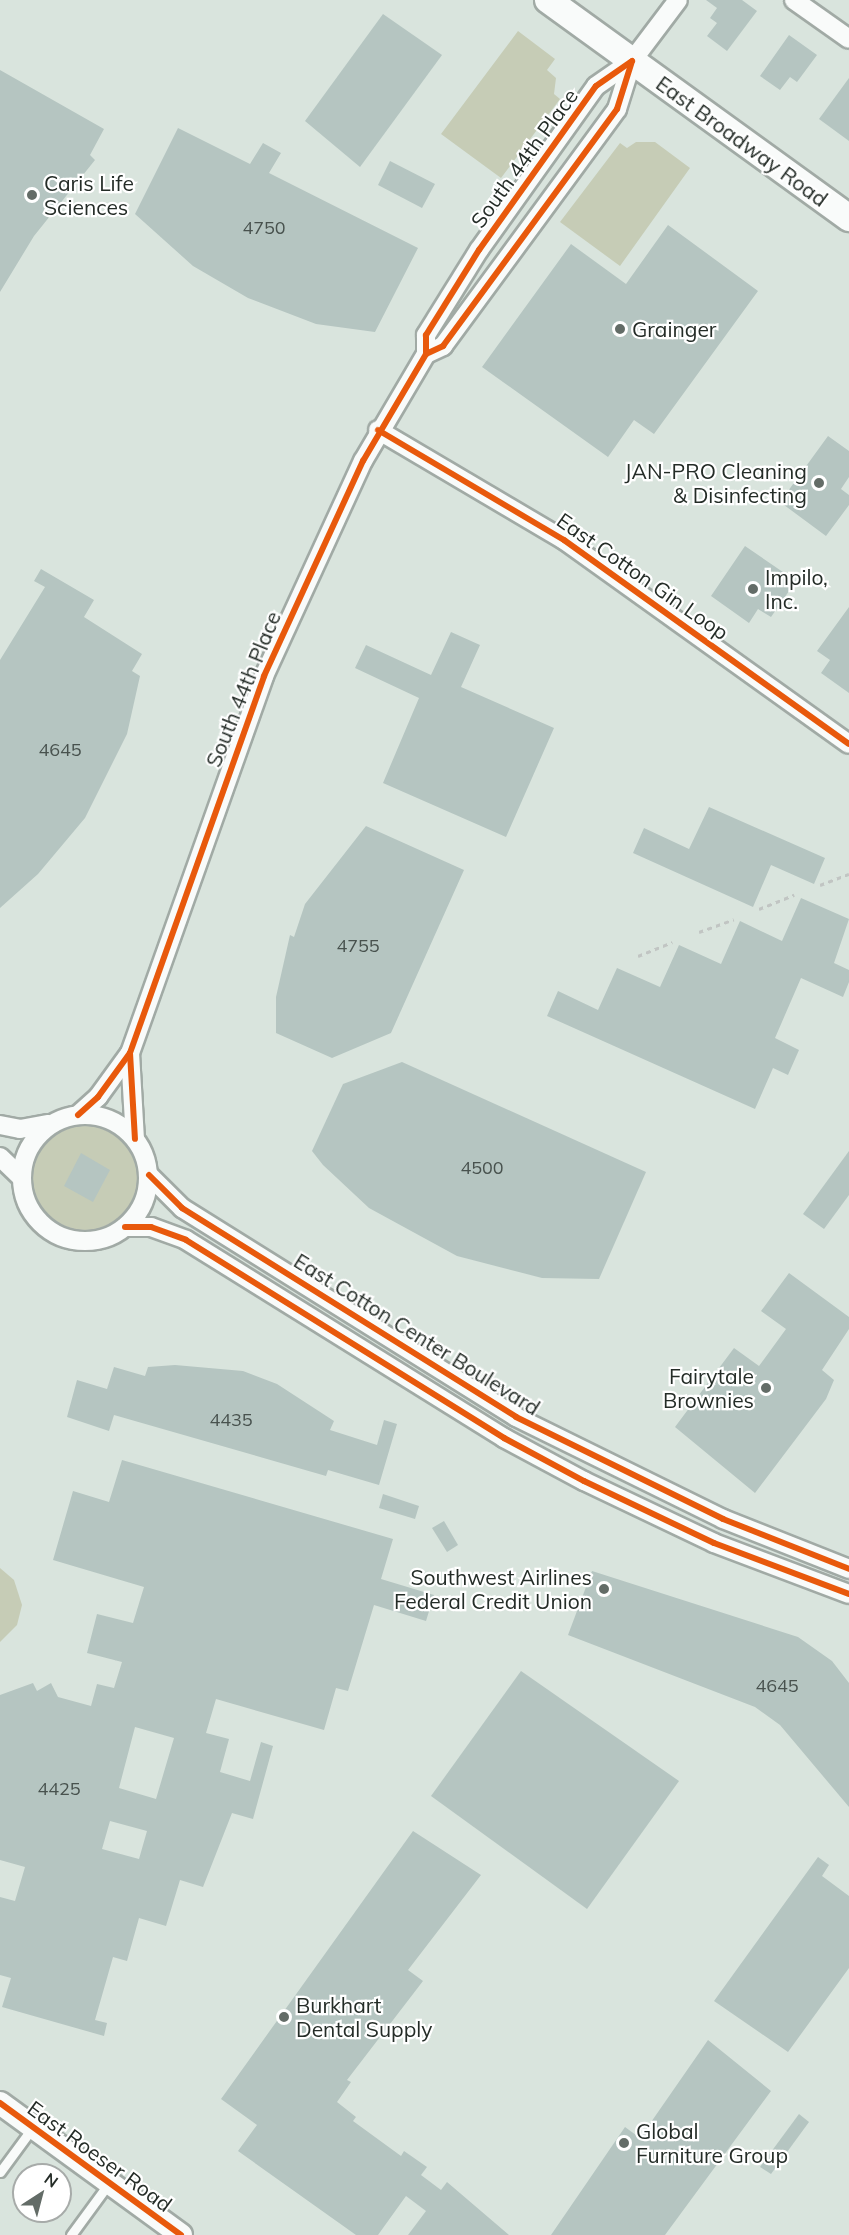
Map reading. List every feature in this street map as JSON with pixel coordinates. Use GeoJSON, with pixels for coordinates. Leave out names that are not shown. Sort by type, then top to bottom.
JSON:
{"type":"FeatureCollection","features":[{"type":"Feature","properties":{"kind":"main road","name":"East Broadway Road"},"geometry":{"type":"LineString","coordinates":[[548,0],[849,218]]}},
{"type":"Feature","properties":{"kind":"street","name":"South 44th Place"},"geometry":{"type":"LineString","coordinates":[[78,1115],[100,1095],[130,1053],[246,720],[293,606],[378,430],[426,354],[426,335],[479,250],[596,86],[632,61],[678,0]]}},
{"type":"Feature","properties":{"kind":"street"},"geometry":{"type":"LineString","coordinates":[[795,0],[849,39]]}},
{"type":"Feature","properties":{"kind":"street","name":"South 44th Place"},"geometry":{"type":"LineString","coordinates":[[426,354],[443,346],[617,109],[632,61]]}},
{"type":"Feature","properties":{"kind":"street","name":"East Cotton Gin Loop"},"geometry":{"type":"LineString","coordinates":[[378,430],[564,540],[849,744]]}},
{"type":"Feature","properties":{"kind":"street","name":"South 44th Place"},"geometry":{"type":"LineString","coordinates":[[130,1053],[135,1139]]}},
{"type":"Feature","properties":{"kind":"street","name":"East Cotton Center Boulevard"},"geometry":{"type":"LineString","coordinates":[[0,1125],[20,1129],[51,1124],[78,1115],[106,1118],[135,1139],[148,1174],[182,1208],[390,1338],[597,1460],[849,1569]]}},
{"type":"Feature","properties":{"kind":"street","name":"East Cotton Center Boulevard"},"geometry":{"type":"LineString","coordinates":[[51,1124],[29,1148],[22,1178],[30,1209],[58,1235],[96,1240],[125,1227],[143,1205],[148,1174]]}},
{"type":"Feature","properties":{"kind":"street"},"geometry":{"type":"LineString","coordinates":[[0,1157],[22,1178]]}},
{"type":"Feature","properties":{"kind":"street","name":"East Cotton Center Boulevard"},"geometry":{"type":"LineString","coordinates":[[125,1227],[172,1233],[255,1282],[504,1438],[584,1481],[714,1543],[849,1594]]}},
{"type":"Feature","properties":{"kind":"street"},"geometry":{"type":"LineString","coordinates":[[255,1282],[293,1292],[361,1336],[390,1338]]}},
{"type":"Feature","properties":{"kind":"street","name":"East Roeser Road"},"geometry":{"type":"LineString","coordinates":[[0,2103],[181,2235]]}},
{"type":"Feature","properties":{"kind":"lane"},"geometry":{"type":"LineString","coordinates":[[0,2172],[33,2127]]}},
{"type":"Feature","properties":{"kind":"lane"},"geometry":{"type":"LineString","coordinates":[[71,2235],[109,2183]]}},
{"type":"Feature","properties":{"kind":"path"},"geometry":{"type":"LineString","coordinates":[[820,885],[849,874]]}},
{"type":"Feature","properties":{"kind":"path"},"geometry":{"type":"LineString","coordinates":[[759,909],[794,895]]}},
{"type":"Feature","properties":{"kind":"path"},"geometry":{"type":"LineString","coordinates":[[699,932],[734,919]]}},
{"type":"Feature","properties":{"kind":"path"},"geometry":{"type":"LineString","coordinates":[[638,956],[672,942]]}},
{"type":"Feature","properties":{"kind":"green space"},"geometry":{"type":"Polygon","coordinates":[[[518,31],[555,59],[547,70],[556,78],[554,94],[560,99],[501,178],[441,134],[518,31]]]}},
{"type":"Feature","properties":{"kind":"green space"},"geometry":{"type":"Polygon","coordinates":[[[636,142],[655,142],[690,168],[620,266],[560,222],[620,143],[627,148],[636,142]]]}},
{"type":"Feature","properties":{"kind":"green space"},"geometry":{"type":"Polygon","coordinates":[[[85,1126],[105,1130],[122,1141],[133,1158],[137,1178],[133,1198],[122,1215],[105,1226],[85,1230],[65,1226],[48,1215],[37,1198],[33,1178],[37,1158],[48,1141],[65,1130],[85,1126]]]}},
{"type":"Feature","properties":{"kind":"green space"},"geometry":{"type":"Polygon","coordinates":[[[0,1568],[14,1580],[22,1605],[17,1625],[0,1642],[0,1568]]]}},
{"type":"Feature","properties":{"kind":"building"},"geometry":{"type":"Polygon","coordinates":[[[706,0],[742,0],[757,11],[727,51],[707,36],[717,23],[710,18],[717,8],[706,0]]]}},
{"type":"Feature","properties":{"kind":"building"},"geometry":{"type":"Polygon","coordinates":[[[383,14],[442,55],[360,167],[305,121],[383,14]]]}},
{"type":"Feature","properties":{"kind":"building"},"geometry":{"type":"Polygon","coordinates":[[[789,35],[817,55],[797,82],[790,77],[780,90],[760,76],[789,35]]]}},
{"type":"Feature","properties":{"kind":"building","name":"Caris Life Sciences"},"geometry":{"type":"Polygon","coordinates":[[[0,70],[104,129],[90,155],[95,160],[34,236],[0,292],[0,70]]]}},
{"type":"Feature","properties":{"kind":"building"},"geometry":{"type":"Polygon","coordinates":[[[849,78],[849,141],[819,119],[849,78]]]}},
{"type":"Feature","properties":{"kind":"building"},"geometry":{"type":"Polygon","coordinates":[[[178,128],[250,164],[263,143],[281,153],[269,173],[418,248],[375,332],[316,324],[248,298],[193,266],[135,214],[178,128]]]}},
{"type":"Feature","properties":{"kind":"building"},"geometry":{"type":"Polygon","coordinates":[[[390,161],[435,184],[422,208],[378,185],[390,161]]]}},
{"type":"Feature","properties":{"kind":"building","name":"Grainger"},"geometry":{"type":"Polygon","coordinates":[[[668,225],[758,291],[654,434],[634,420],[608,457],[482,367],[571,244],[626,284],[668,225]]]}},
{"type":"Feature","properties":{"kind":"building","name":"JAN-PRO Cleaning & Disinfecting"},"geometry":{"type":"Polygon","coordinates":[[[828,436],[849,451],[849,477],[841,489],[849,495],[849,505],[826,536],[780,502],[828,436]]]}},
{"type":"Feature","properties":{"kind":"building","name":"Impilo, Inc."},"geometry":{"type":"Polygon","coordinates":[[[745,546],[796,581],[771,617],[758,609],[749,623],[711,596],[745,546]]]}},
{"type":"Feature","properties":{"kind":"building"},"geometry":{"type":"Polygon","coordinates":[[[41,569],[94,600],[84,617],[142,654],[132,671],[140,676],[127,734],[85,818],[38,874],[0,908],[0,660],[45,587],[34,581],[41,569]]]}},
{"type":"Feature","properties":{"kind":"building"},"geometry":{"type":"Polygon","coordinates":[[[849,607],[849,693],[821,673],[830,660],[817,651],[849,607]]]}},
{"type":"Feature","properties":{"kind":"building"},"geometry":{"type":"Polygon","coordinates":[[[451,632],[480,645],[461,687],[554,728],[506,837],[383,783],[419,698],[355,668],[366,645],[431,675],[451,632]]]}},
{"type":"Feature","properties":{"kind":"building"},"geometry":{"type":"Polygon","coordinates":[[[709,807],[825,858],[814,884],[771,865],[753,907],[633,853],[644,828],[689,849],[709,807]]]}},
{"type":"Feature","properties":{"kind":"building"},"geometry":{"type":"Polygon","coordinates":[[[366,826],[464,870],[391,1033],[332,1058],[276,1033],[276,997],[290,935],[294,937],[305,904],[366,826]]]}},
{"type":"Feature","properties":{"kind":"building"},"geometry":{"type":"Polygon","coordinates":[[[801,898],[849,919],[834,963],[849,970],[849,982],[843,997],[801,978],[775,1038],[799,1050],[788,1075],[773,1068],[755,1109],[547,1016],[558,991],[598,1010],[617,968],[660,987],[679,945],[721,964],[740,921],[782,941],[801,898]]]}},
{"type":"Feature","properties":{"kind":"building"},"geometry":{"type":"Polygon","coordinates":[[[402,1062],[646,1172],[599,1279],[542,1278],[457,1256],[369,1208],[323,1165],[312,1151],[343,1084],[402,1062]]]}},
{"type":"Feature","properties":{"kind":"building"},"geometry":{"type":"Polygon","coordinates":[[[849,1151],[849,1195],[824,1229],[803,1214],[849,1151]]]}},
{"type":"Feature","properties":{"kind":"building"},"geometry":{"type":"Polygon","coordinates":[[[81,1153],[110,1170],[93,1202],[64,1186],[81,1153]]]}},
{"type":"Feature","properties":{"kind":"building","name":"Fairytale Brownies"},"geometry":{"type":"Polygon","coordinates":[[[789,1273],[849,1317],[849,1329],[822,1370],[834,1380],[826,1399],[755,1493],[675,1427],[734,1348],[759,1366],[786,1329],[761,1311],[789,1273]]]}},
{"type":"Feature","properties":{"kind":"building"},"geometry":{"type":"Polygon","coordinates":[[[175,1365],[243,1371],[277,1384],[334,1421],[330,1430],[377,1445],[384,1420],[397,1424],[379,1485],[328,1470],[326,1476],[114,1415],[109,1431],[67,1417],[77,1380],[107,1389],[114,1367],[145,1376],[148,1367],[175,1365]]]}},
{"type":"Feature","properties":{"kind":"building"},"geometry":{"type":"Polygon","coordinates":[[[122,1460],[393,1539],[381,1579],[434,1595],[426,1621],[374,1605],[348,1691],[336,1688],[324,1730],[216,1699],[206,1733],[229,1739],[220,1772],[250,1781],[261,1742],[273,1746],[253,1819],[232,1813],[203,1887],[180,1880],[166,1926],[139,1918],[127,1961],[113,1957],[95,2020],[107,2023],[104,2036],[2,2007],[11,1978],[0,1975],[0,1897],[15,1901],[25,1867],[0,1860],[0,1695],[33,1683],[37,1691],[51,1683],[58,1697],[91,1706],[97,1684],[114,1688],[122,1662],[87,1653],[97,1614],[133,1623],[144,1587],[53,1560],[73,1491],[109,1502],[122,1460]],[[135,1727],[119,1788],[156,1799],[174,1738],[135,1727]],[[110,1821],[102,1849],[139,1859],[147,1831],[110,1821]]]}},
{"type":"Feature","properties":{"kind":"building"},"geometry":{"type":"Polygon","coordinates":[[[383,1494],[419,1506],[415,1519],[379,1508],[383,1494]]]}},
{"type":"Feature","properties":{"kind":"building"},"geometry":{"type":"Polygon","coordinates":[[[444,1521],[458,1545],[447,1552],[432,1528],[444,1521]]]}},
{"type":"Feature","properties":{"kind":"building"},"geometry":{"type":"Polygon","coordinates":[[[592,1571],[798,1637],[832,1661],[849,1683],[849,1807],[780,1725],[755,1707],[568,1635],[592,1571]]]}},
{"type":"Feature","properties":{"kind":"building"},"geometry":{"type":"Polygon","coordinates":[[[521,1671],[679,1781],[587,1909],[431,1796],[521,1671]]]}},
{"type":"Feature","properties":{"kind":"building"},"geometry":{"type":"Polygon","coordinates":[[[413,1831],[481,1875],[408,1970],[423,1981],[347,2080],[351,2082],[337,2102],[356,2117],[353,2121],[401,2156],[404,2151],[427,2167],[421,2175],[441,2190],[447,2182],[509,2235],[408,2235],[426,2211],[406,2196],[378,2235],[356,2235],[238,2151],[257,2125],[221,2099],[413,1831]]]}},
{"type":"Feature","properties":{"kind":"building"},"geometry":{"type":"Polygon","coordinates":[[[818,1857],[829,1865],[822,1876],[849,1896],[849,1968],[788,2052],[714,2001],[818,1857]]]}},
{"type":"Feature","properties":{"kind":"building"},"geometry":{"type":"Polygon","coordinates":[[[708,2040],[771,2091],[665,2235],[551,2235],[625,2127],[640,2138],[708,2040]]]}},
{"type":"Feature","properties":{"kind":"building"},"geometry":{"type":"Polygon","coordinates":[[[799,2114],[809,2122],[771,2174],[760,2167],[799,2114]]]}},
{"type":"Feature","properties":{"kind":"cycle path"},"geometry":{"type":"LineString","coordinates":[[426,354],[443,346],[617,109],[632,61]]}},
{"type":"Feature","properties":{"kind":"cycle path"},"geometry":{"type":"LineString","coordinates":[[78,1115],[98,1097],[130,1053],[264,676],[363,461],[426,354],[426,335],[479,250],[596,86],[632,61]]}},
{"type":"Feature","properties":{"kind":"cycle path"},"geometry":{"type":"LineString","coordinates":[[378,430],[564,540],[849,744]]}},
{"type":"Feature","properties":{"kind":"cycle path"},"geometry":{"type":"LineString","coordinates":[[130,1053],[135,1139]]}},
{"type":"Feature","properties":{"kind":"cycle path"},"geometry":{"type":"LineString","coordinates":[[149,1175],[182,1208],[516,1417],[723,1519],[849,1569]]}},
{"type":"Feature","properties":{"kind":"cycle path"},"geometry":{"type":"LineString","coordinates":[[125,1227],[151,1227],[186,1240],[504,1438],[584,1481],[714,1543],[849,1594]]}},
{"type":"Feature","properties":{"kind":"cycle path"},"geometry":{"type":"LineString","coordinates":[[0,2103],[181,2235]]}},
{"type":"Feature","properties":{"kind":"place","name":"Caris Life Sciences"},"geometry":{"type":"Point","coordinates":[32,195]}},
{"type":"Feature","properties":{"kind":"place","name":"Grainger"},"geometry":{"type":"Point","coordinates":[620,329]}},
{"type":"Feature","properties":{"kind":"place","name":"JAN-PRO Cleaning & Disinfecting"},"geometry":{"type":"Point","coordinates":[819,483]}},
{"type":"Feature","properties":{"kind":"place","name":"Impilo, Inc."},"geometry":{"type":"Point","coordinates":[753,589]}},
{"type":"Feature","properties":{"kind":"place","name":"Fairytale Brownies"},"geometry":{"type":"Point","coordinates":[766,1388]}},
{"type":"Feature","properties":{"kind":"place","name":"Southwest Airlines Federal Credit Union"},"geometry":{"type":"Point","coordinates":[604,1589]}},
{"type":"Feature","properties":{"kind":"place","name":"Burkhart Dental Supply"},"geometry":{"type":"Point","coordinates":[284,2017]}},
{"type":"Feature","properties":{"kind":"place","name":"Global Furniture Group"},"geometry":{"type":"Point","coordinates":[624,2143]}}]}
